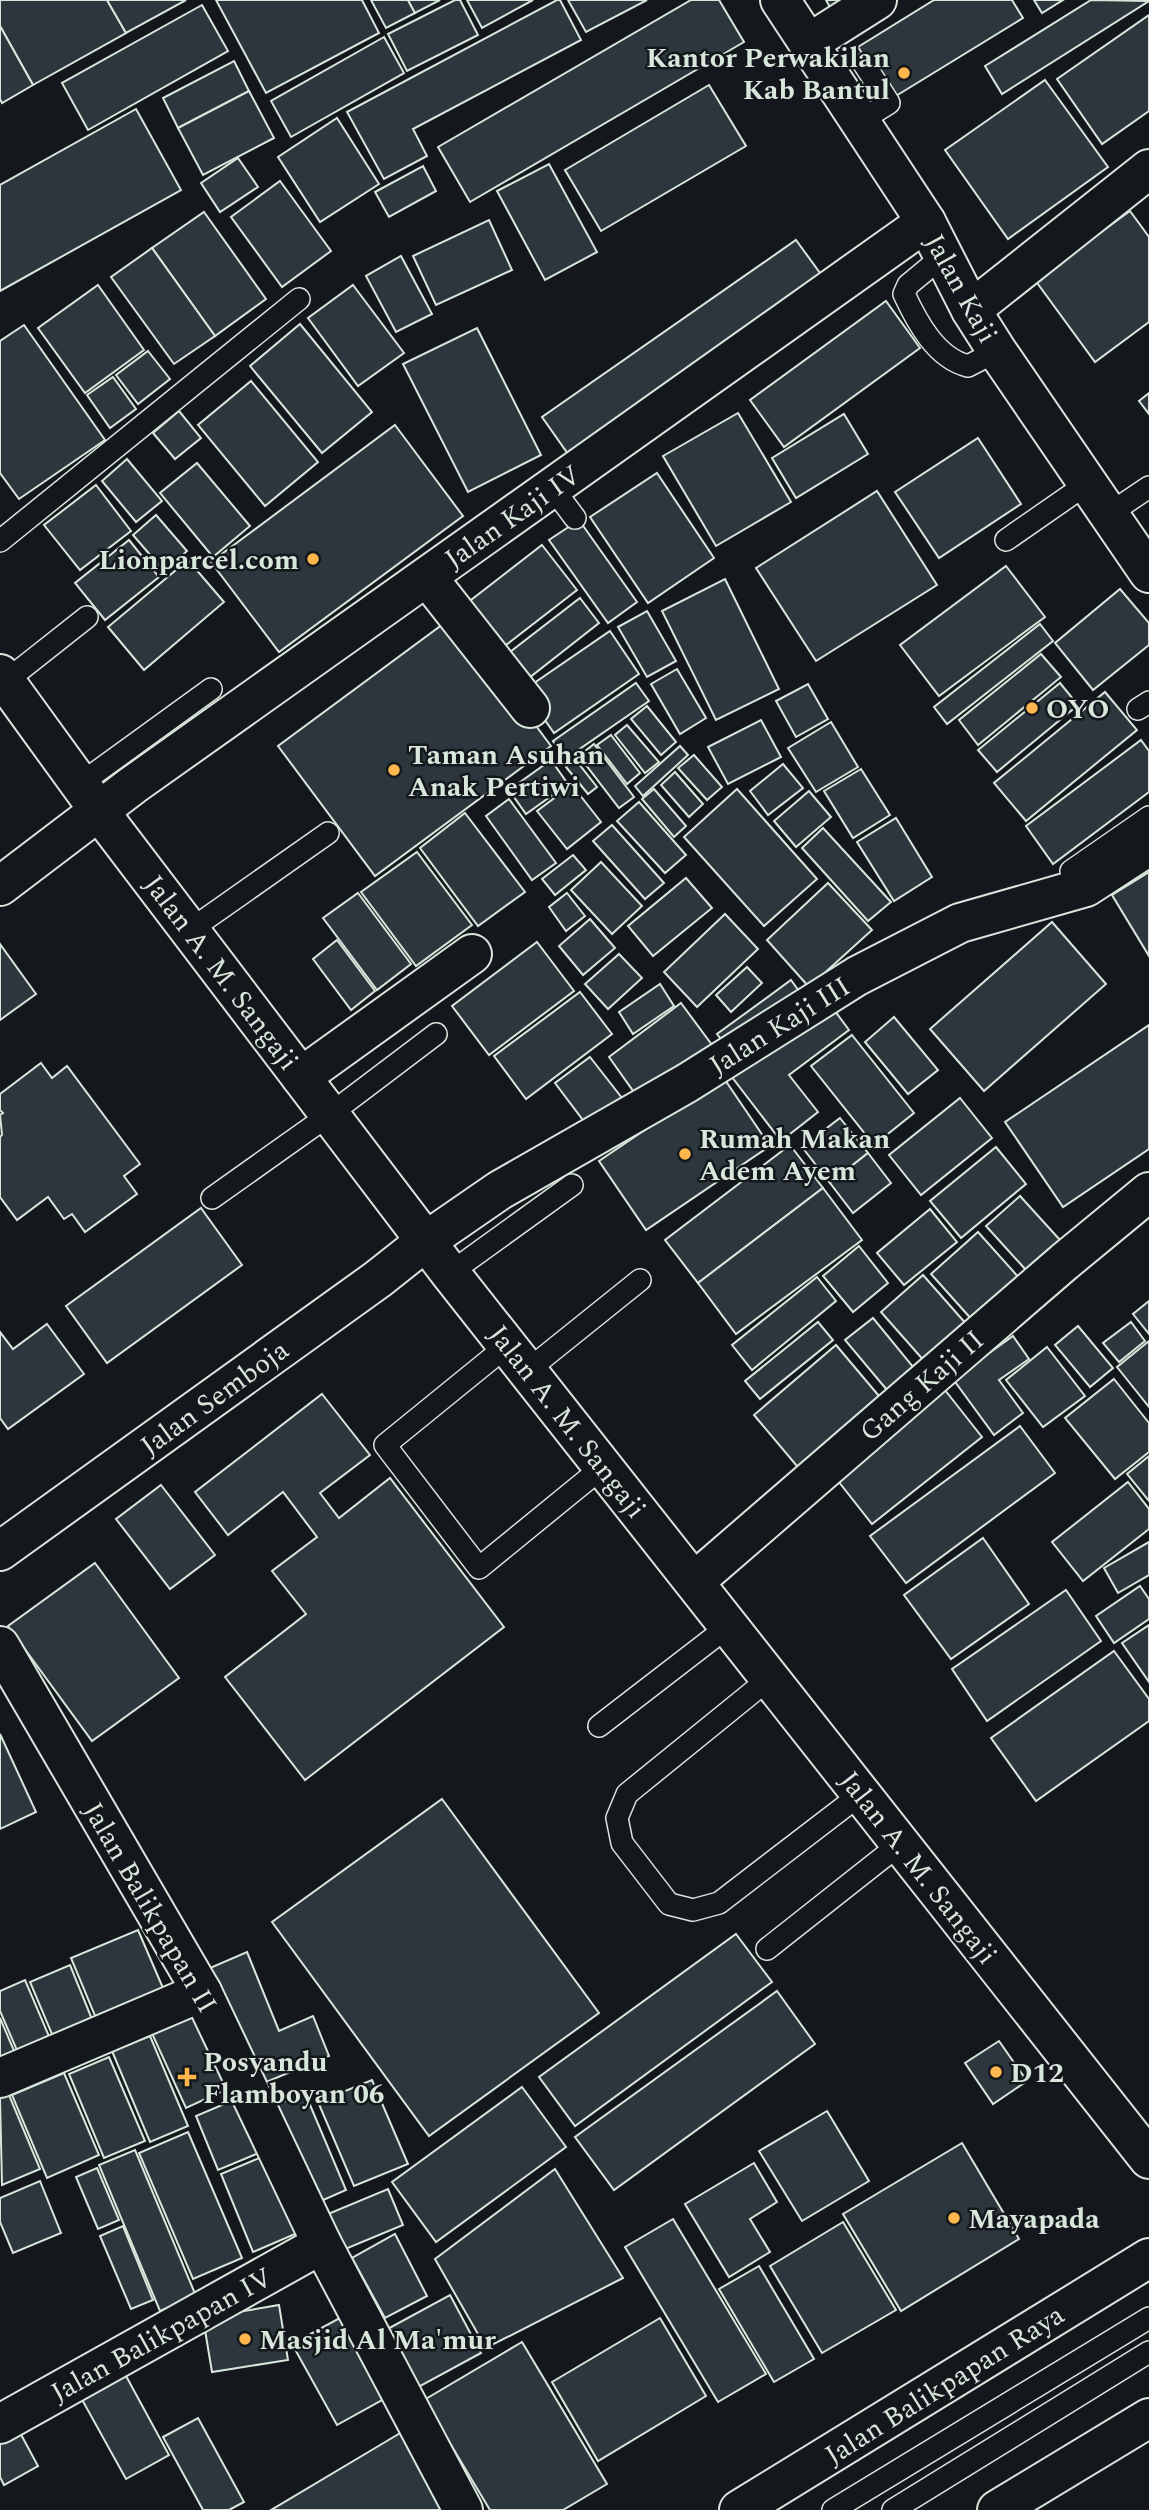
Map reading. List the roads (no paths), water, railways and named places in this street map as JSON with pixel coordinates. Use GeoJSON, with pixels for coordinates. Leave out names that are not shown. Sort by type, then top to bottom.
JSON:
{"type":"FeatureCollection","features":[{"type":"Feature","properties":{"kind":"street","name":"Jalan Kaji"},"geometry":{"type":"LineString","coordinates":[[780,0],[926,222],[971,310],[997,351],[1149,573]]}},
{"type":"Feature","properties":{"kind":"street"},"geometry":{"type":"LineString","coordinates":[[809,43],[877,0]]}},
{"type":"Feature","properties":{"kind":"street"},"geometry":{"type":"LineString","coordinates":[[971,310],[1149,169]]}},
{"type":"Feature","properties":{"kind":"street","name":"Jalan Kaji IV"},"geometry":{"type":"LineString","coordinates":[[0,886],[89,797],[427,577],[926,222]]}},
{"type":"Feature","properties":{"kind":"street"},"geometry":{"type":"LineString","coordinates":[[427,577],[530,708]]}},
{"type":"Feature","properties":{"kind":"street","name":"Jalan A. M. Sangaji"},"geometry":{"type":"LineString","coordinates":[[3,677],[89,797],[450,1273],[1149,2159]]}},
{"type":"Feature","properties":{"kind":"street","name":"Jalan Kaji III"},"geometry":{"type":"LineString","coordinates":[[426,1241],[500,1190],[687,1083],[858,976],[960,923],[1086,887],[1149,846]]}},
{"type":"Feature","properties":{"kind":"street"},"geometry":{"type":"LineString","coordinates":[[301,1077],[472,954]]}},
{"type":"Feature","properties":{"kind":"street","name":"Gang Kaji II"},"geometry":{"type":"LineString","coordinates":[[695,1581],[1064,1262],[1149,1192]]}},
{"type":"Feature","properties":{"kind":"street","name":"Jalan Semboja"},"geometry":{"type":"LineString","coordinates":[[0,1551],[378,1279],[426,1241]]}},
{"type":"Feature","properties":{"kind":"street","name":"Jalan Balikpapan II"},"geometry":{"type":"LineString","coordinates":[[0,1646],[202,1993],[322,2244],[463,2510]]}},
{"type":"Feature","properties":{"kind":"street"},"geometry":{"type":"LineString","coordinates":[[0,2078],[202,1993]]}},
{"type":"Feature","properties":{"kind":"street","name":"Jalan Balikpapan IV"},"geometry":{"type":"LineString","coordinates":[[0,2424],[322,2244]]}},
{"type":"Feature","properties":{"kind":"street","name":"Jalan Balikpapan Raya"},"geometry":{"type":"LineString","coordinates":[[738,2510],[1149,2258]]}},
{"type":"Feature","properties":{"kind":"street"},"geometry":{"type":"LineString","coordinates":[[997,2510],[1149,2418]]}},
{"type":"Feature","properties":{"kind":"lane"},"geometry":{"type":"LineString","coordinates":[[860,121],[889,103],[864,64]]}},
{"type":"Feature","properties":{"kind":"lane"},"geometry":{"type":"LineString","coordinates":[[943,256],[908,285],[904,295],[915,317],[937,346],[959,364],[968,366],[997,351]]}},
{"type":"Feature","properties":{"kind":"lane"},"geometry":{"type":"LineString","coordinates":[[0,541],[299,299]]}},
{"type":"Feature","properties":{"kind":"lane"},"geometry":{"type":"LineString","coordinates":[[552,487],[575,518]]}},
{"type":"Feature","properties":{"kind":"lane"},"geometry":{"type":"LineString","coordinates":[[1006,540],[1098,499],[1149,487]]}},
{"type":"Feature","properties":{"kind":"lane"},"geometry":{"type":"LineString","coordinates":[[3,677],[87,617]]}},
{"type":"Feature","properties":{"kind":"lane"},"geometry":{"type":"LineString","coordinates":[[89,797],[211,689]]}},
{"type":"Feature","properties":{"kind":"lane"},"geometry":{"type":"LineString","coordinates":[[1071,870],[1149,817]]}},
{"type":"Feature","properties":{"kind":"lane"},"geometry":{"type":"LineString","coordinates":[[190,930],[328,833]]}},
{"type":"Feature","properties":{"kind":"lane"},"geometry":{"type":"LineString","coordinates":[[212,1198],[329,1115],[436,1034]]}},
{"type":"Feature","properties":{"kind":"lane"},"geometry":{"type":"LineString","coordinates":[[450,1273],[572,1185]]}},
{"type":"Feature","properties":{"kind":"lane"},"geometry":{"type":"LineString","coordinates":[[604,1466],[479,1567],[385,1445],[640,1280]]}},
{"type":"Feature","properties":{"kind":"lane"},"geometry":{"type":"LineString","coordinates":[[599,1726],[730,1625]]}},
{"type":"Feature","properties":{"kind":"lane"},"geometry":{"type":"LineString","coordinates":[[770,1678],[627,1794],[617,1818],[622,1843],[669,1904],[693,1910],[719,1903],[861,1794]]}},
{"type":"Feature","properties":{"kind":"lane"},"geometry":{"type":"LineString","coordinates":[[767,1949],[900,1844]]}},
{"type":"Feature","properties":{"kind":"lane"},"geometry":{"type":"LineString","coordinates":[[833,2510],[1149,2318]]}},
{"type":"Feature","properties":{"kind":"lane"},"geometry":{"type":"LineString","coordinates":[[893,2510],[1149,2353]]}},
{"type":"Feature","properties":{"kind":"place","name":"Kantor Perwakilan Kab Bantul"},"geometry":{"type":"Point","coordinates":[904,73]}},
{"type":"Feature","properties":{"kind":"place","name":"Lionparcel.com"},"geometry":{"type":"Point","coordinates":[313,559]}},
{"type":"Feature","properties":{"kind":"place","name":"OYO"},"geometry":{"type":"Point","coordinates":[1032,708]}},
{"type":"Feature","properties":{"kind":"place","name":"Taman Asuhan Anak Pertiwi"},"geometry":{"type":"Point","coordinates":[394,770]}},
{"type":"Feature","properties":{"kind":"place","name":"Rumah Makan Adem Ayem"},"geometry":{"type":"Point","coordinates":[685,1154]}},
{"type":"Feature","properties":{"kind":"place","name":"D12"},"geometry":{"type":"Point","coordinates":[996,2072]}},
{"type":"Feature","properties":{"kind":"place","name":"Posyandu Flamboyan 06"},"geometry":{"type":"Point","coordinates":[187,2077]}},
{"type":"Feature","properties":{"kind":"place","name":"Mayapada"},"geometry":{"type":"Point","coordinates":[954,2218]}},
{"type":"Feature","properties":{"kind":"place","name":"Masjid Al Ma'mur"},"geometry":{"type":"Point","coordinates":[245,2339]}}]}
